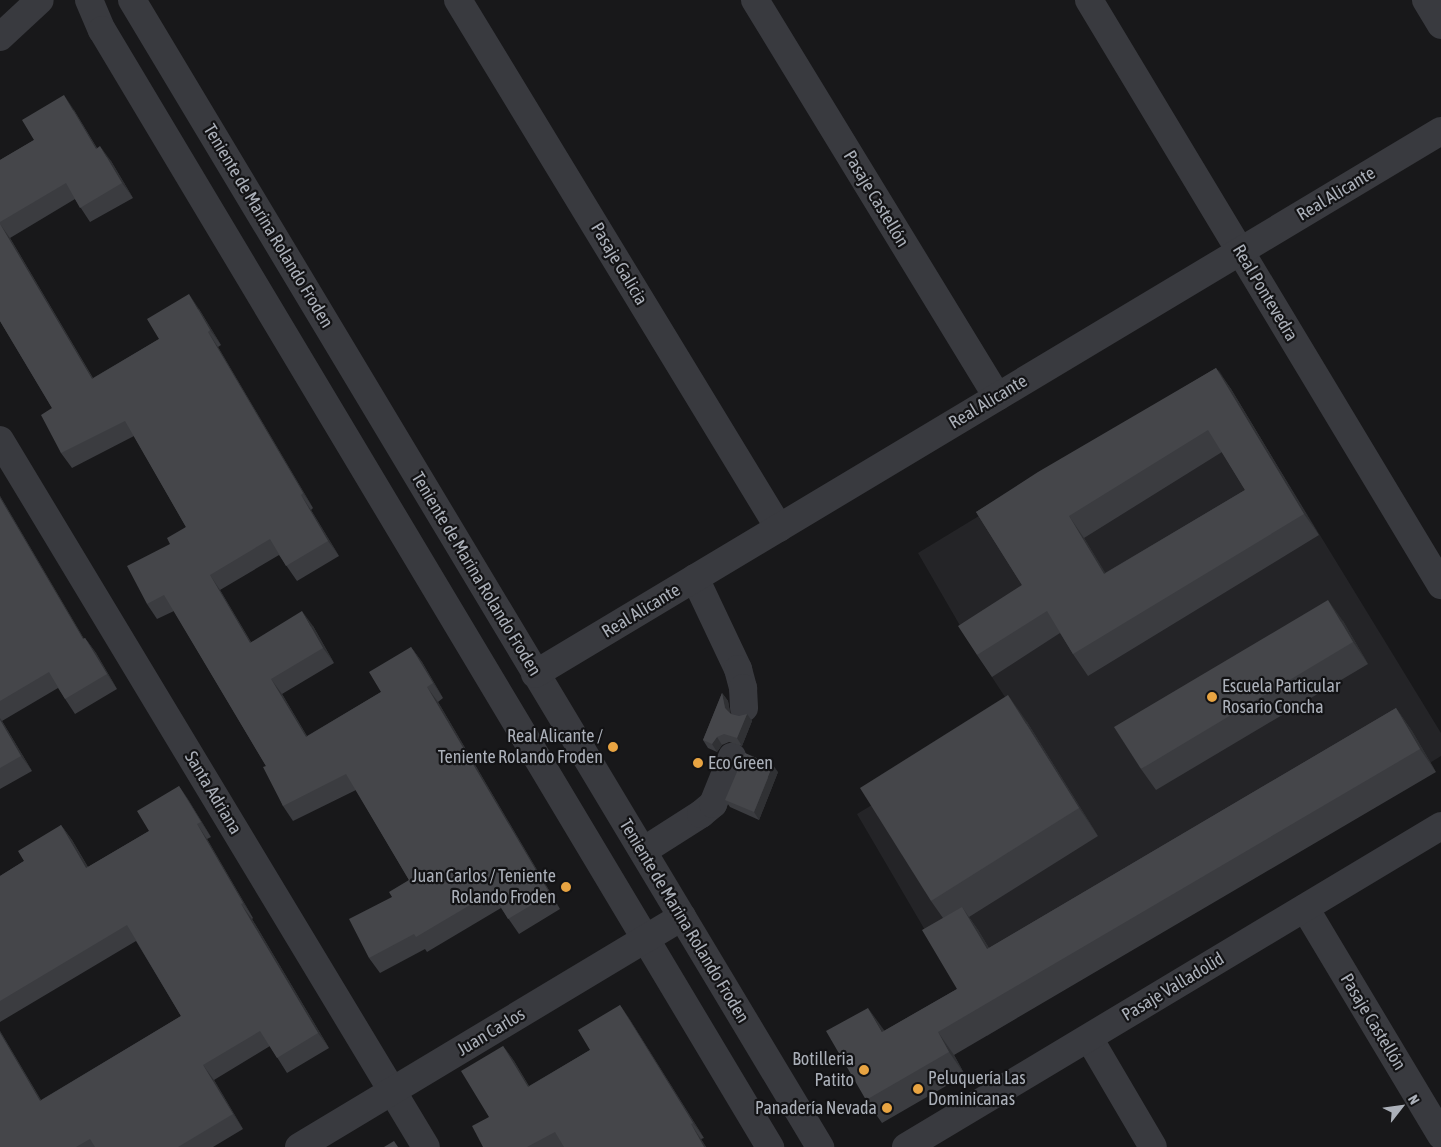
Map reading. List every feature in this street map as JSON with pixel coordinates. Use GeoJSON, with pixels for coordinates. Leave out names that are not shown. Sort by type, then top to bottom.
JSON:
{"type":"FeatureCollection","features":[{"type":"Feature","properties":{"kind":"street"},"geometry":{"type":"LineString","coordinates":[[0,37],[40,0]]}},
{"type":"Feature","properties":{"kind":"street"},"geometry":{"type":"LineString","coordinates":[[89,0],[102,30],[770,1147]]}},
{"type":"Feature","properties":{"kind":"street","name":"Teniente de Marina Rolando Froden"},"geometry":{"type":"LineString","coordinates":[[132,0],[820,1147]]}},
{"type":"Feature","properties":{"kind":"street","name":"Pasaje Galicia"},"geometry":{"type":"LineString","coordinates":[[458,0],[779,528]]}},
{"type":"Feature","properties":{"kind":"street","name":"Pasaje Castellón"},"geometry":{"type":"LineString","coordinates":[[755,0],[997,397]]}},
{"type":"Feature","properties":{"kind":"street","name":"Real Pontevedra"},"geometry":{"type":"LineString","coordinates":[[1089,0],[1441,585]]}},
{"type":"Feature","properties":{"kind":"street"},"geometry":{"type":"LineString","coordinates":[[1426,0],[1441,25]]}},
{"type":"Feature","properties":{"kind":"street","name":"Real Alicante"},"geometry":{"type":"LineString","coordinates":[[536,674],[1441,131]]}},
{"type":"Feature","properties":{"kind":"street","name":"Santa Adriana"},"geometry":{"type":"LineString","coordinates":[[0,440],[426,1147]]}},
{"type":"Feature","properties":{"kind":"street"},"geometry":{"type":"LineString","coordinates":[[695,578],[738,669],[743,688],[744,708]]}},
{"type":"Feature","properties":{"kind":"street"},"geometry":{"type":"LineString","coordinates":[[643,851],[701,814],[713,804],[732,758]]}},
{"type":"Feature","properties":{"kind":"street","name":"Pasaje Valladolid"},"geometry":{"type":"LineString","coordinates":[[906,1147],[1441,826]]}},
{"type":"Feature","properties":{"kind":"street","name":"Pasaje Castellón"},"geometry":{"type":"LineString","coordinates":[[1305,908],[1441,1135]]}},
{"type":"Feature","properties":{"kind":"street","name":"Juan Carlos"},"geometry":{"type":"LineString","coordinates":[[299,1147],[682,917]]}},
{"type":"Feature","properties":{"kind":"street"},"geometry":{"type":"LineString","coordinates":[[1089,1038],[1153,1147]]}},
{"type":"Feature","properties":{"kind":"shaded area","name":"Escuela Particular Rosario Concha"},"geometry":{"type":"Polygon","coordinates":[[[1219,370],[1441,733],[1441,756],[987,1036],[857,814],[1018,717],[973,648],[918,553],[1219,370]]]}},
{"type":"Feature","properties":{"kind":"building"},"geometry":{"type":"Polygon","coordinates":[[[64,95],[96,149],[100,146],[122,183],[80,208],[66,183],[0,222],[0,160],[34,140],[22,120],[64,95]]]}},
{"type":"Feature","properties":{"kind":"building"},"geometry":{"type":"Polygon","coordinates":[[[0,224],[92,379],[159,339],[147,319],[189,294],[210,330],[208,332],[303,493],[301,495],[328,541],[286,566],[270,539],[210,575],[250,643],[302,611],[323,648],[271,679],[306,737],[381,692],[369,672],[411,647],[433,683],[427,687],[550,894],[508,919],[492,892],[416,937],[414,934],[369,958],[349,919],[392,897],[389,892],[409,880],[346,774],[283,806],[263,767],[266,766],[164,595],[147,604],[127,566],[170,544],[167,538],[186,527],[125,421],[61,453],[41,415],[52,408],[0,321],[0,224]]]}},
{"type":"Feature","properties":{"kind":"building"},"geometry":{"type":"Polygon","coordinates":[[[1216,368],[1304,514],[1073,654],[1047,611],[977,655],[958,626],[1022,585],[976,512],[1038,472],[1216,368]],[[1208,430],[1069,516],[1104,574],[1245,490],[1208,430]]]}},
{"type":"Feature","properties":{"kind":"building"},"geometry":{"type":"Polygon","coordinates":[[[0,498],[83,639],[85,638],[107,674],[65,699],[49,672],[0,701],[0,498]]]}},
{"type":"Feature","properties":{"kind":"building"},"geometry":{"type":"Polygon","coordinates":[[[1328,600],[1353,642],[1141,769],[1114,727],[1328,600]]]}},
{"type":"Feature","properties":{"kind":"building"},"geometry":{"type":"Polygon","coordinates":[[[722,693],[725,708],[731,714],[739,716],[747,714],[737,738],[724,734],[717,737],[712,744],[703,740],[722,693]]]}},
{"type":"Feature","properties":{"kind":"building"},"geometry":{"type":"Polygon","coordinates":[[[1008,695],[1079,808],[931,901],[860,788],[1008,695]]]}},
{"type":"Feature","properties":{"kind":"building"},"geometry":{"type":"Polygon","coordinates":[[[1396,708],[1420,749],[938,1032],[949,1052],[866,1100],[826,1031],[868,1008],[882,1032],[957,989],[922,930],[962,907],[987,949],[1396,708]]]}},
{"type":"Feature","properties":{"kind":"building"},"geometry":{"type":"Polygon","coordinates":[[[0,720],[21,756],[0,768],[0,720]]]}},
{"type":"Feature","properties":{"kind":"building"},"geometry":{"type":"Polygon","coordinates":[[[745,753],[773,765],[754,812],[725,800],[745,753]]]}},
{"type":"Feature","properties":{"kind":"building"},"geometry":{"type":"Polygon","coordinates":[[[179,786],[201,822],[197,824],[243,903],[241,904],[318,1033],[277,1058],[260,1031],[203,1065],[233,1114],[178,1147],[95,1147],[90,1139],[76,1147],[0,1147],[0,1033],[40,1101],[181,1016],[127,925],[0,1001],[0,876],[24,861],[18,851],[61,825],[86,868],[149,831],[137,811],[179,786]]]}},
{"type":"Feature","properties":{"kind":"building"},"geometry":{"type":"Polygon","coordinates":[[[620,1005],[693,1123],[691,1124],[704,1147],[564,1147],[555,1132],[527,1147],[483,1147],[472,1126],[489,1117],[461,1071],[503,1046],[528,1087],[590,1050],[578,1030],[620,1005]]]}},
{"type":"Feature","properties":{"kind":"building"},"geometry":{"type":"Polygon","coordinates":[[[394,1141],[398,1147],[384,1147],[394,1141]]]}},
{"type":"Feature","properties":{"kind":"place","name":"Escuela Particular Rosario Concha"},"geometry":{"type":"Point","coordinates":[1212,697]}},
{"type":"Feature","properties":{"kind":"place","name":"Real Alicante / Teniente Rolando Froden"},"geometry":{"type":"Point","coordinates":[613,747]}},
{"type":"Feature","properties":{"kind":"place","name":"Eco Green"},"geometry":{"type":"Point","coordinates":[698,763]}},
{"type":"Feature","properties":{"kind":"place","name":"Juan Carlos / Teniente Rolando Froden"},"geometry":{"type":"Point","coordinates":[566,887]}},
{"type":"Feature","properties":{"kind":"place","name":"Botilleria Patito"},"geometry":{"type":"Point","coordinates":[864,1070]}},
{"type":"Feature","properties":{"kind":"place","name":"Peluquería Las Dominicanas"},"geometry":{"type":"Point","coordinates":[918,1089]}},
{"type":"Feature","properties":{"kind":"place","name":"Panadería Nevada"},"geometry":{"type":"Point","coordinates":[887,1108]}}]}
